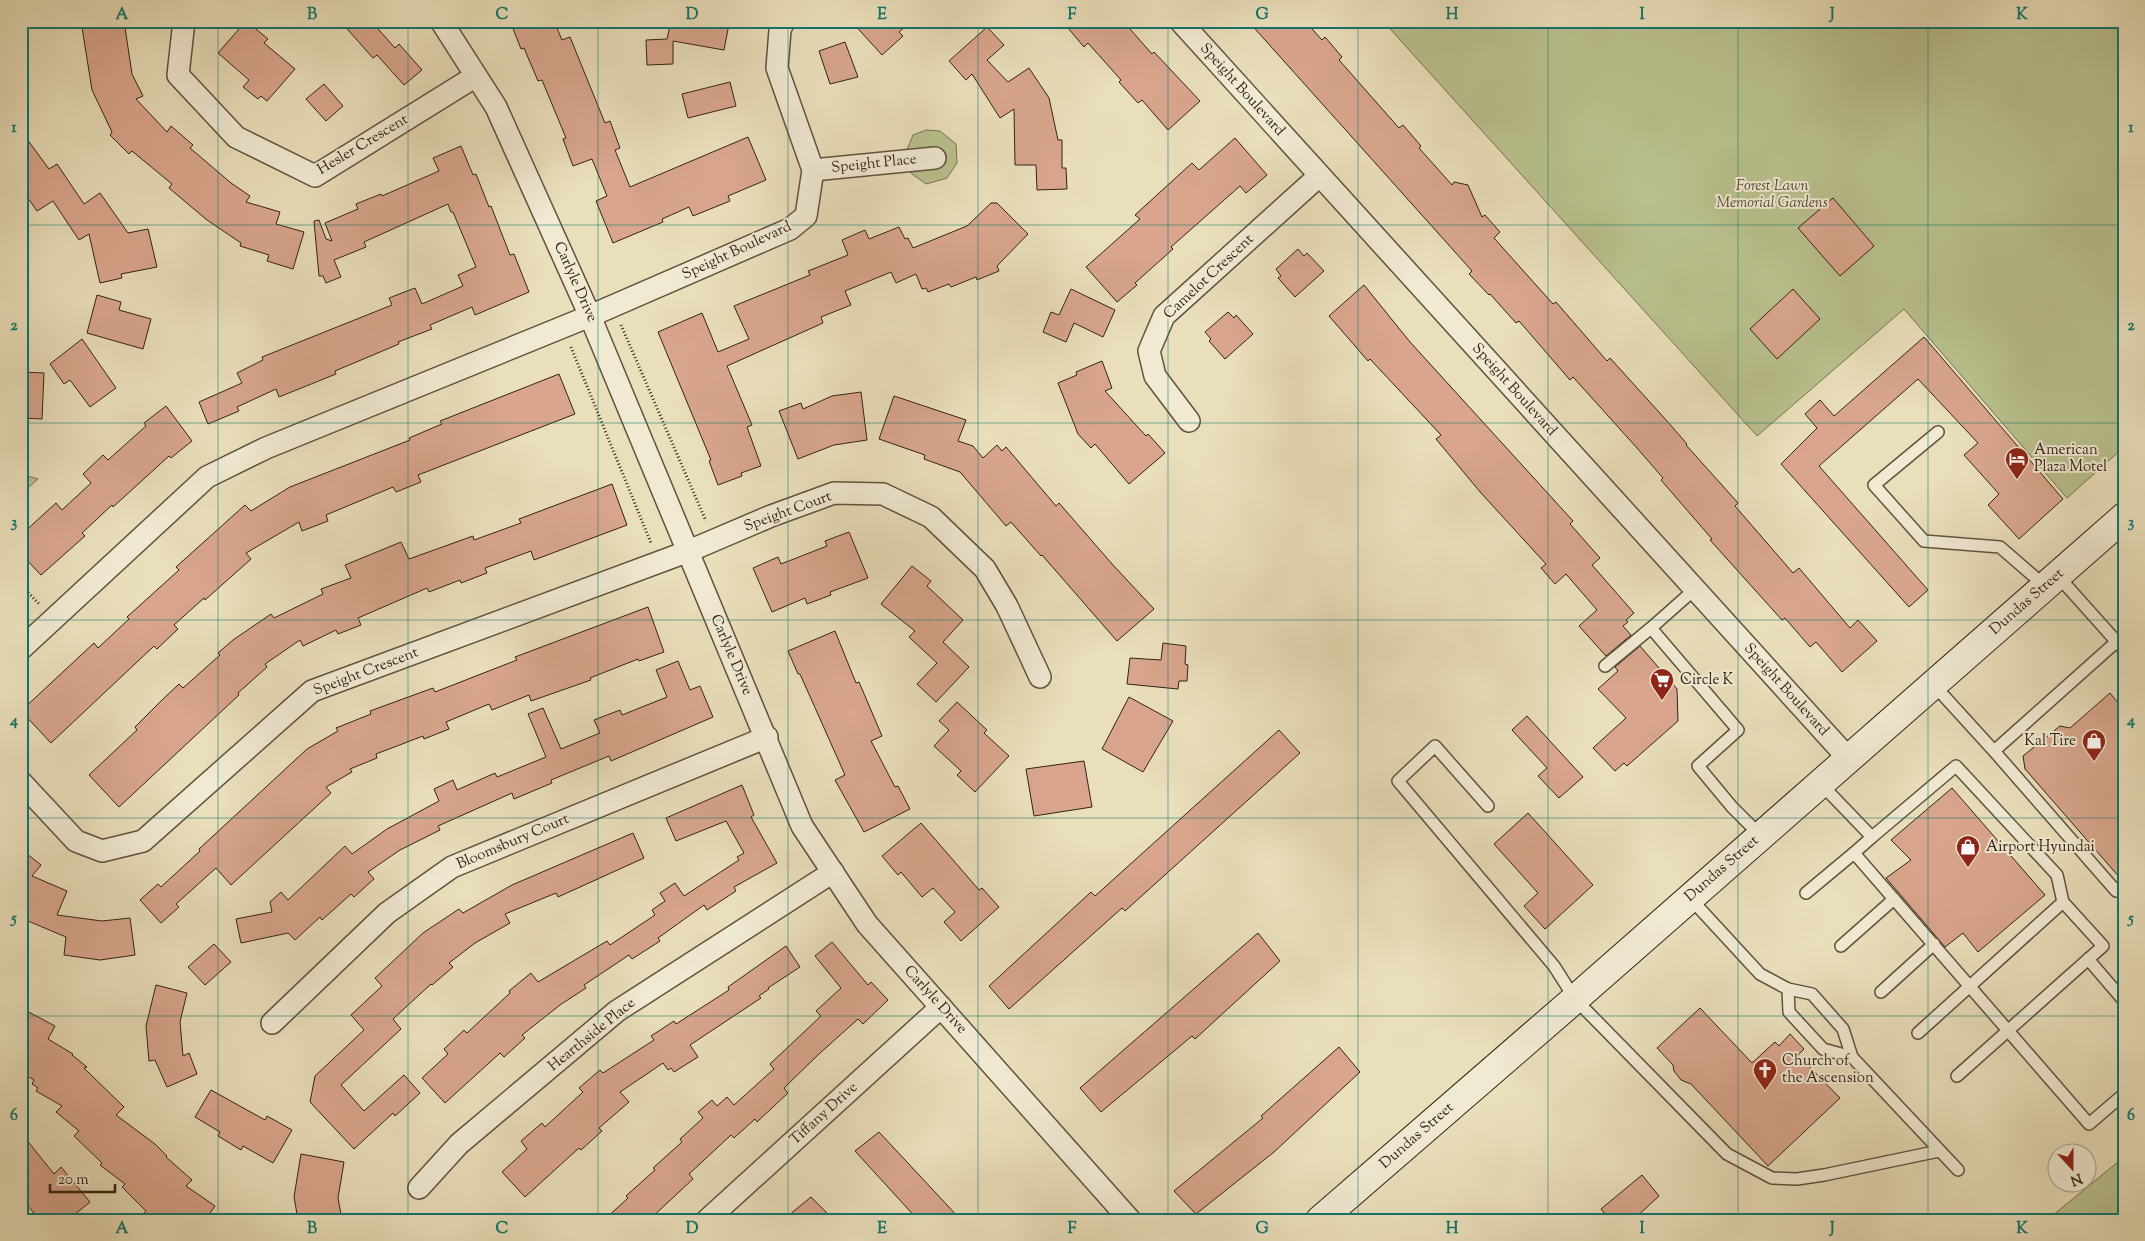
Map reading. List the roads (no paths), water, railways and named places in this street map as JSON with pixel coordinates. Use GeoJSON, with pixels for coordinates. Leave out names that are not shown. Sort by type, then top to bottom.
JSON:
{"type":"FeatureCollection","features":[{"type":"Feature","properties":{"kind":"main road","name":"Dundas Street"},"geometry":{"type":"LineString","coordinates":[[1320,1220],[2124,517]]}},
{"type":"Feature","properties":{"kind":"street","name":"Hesler Crescent"},"geometry":{"type":"LineString","coordinates":[[184,21],[178,75],[236,137],[316,176],[476,76]]}},
{"type":"Feature","properties":{"kind":"street","name":"Carlyle Drive"},"geometry":{"type":"LineString","coordinates":[[441,21],[496,107],[590,316],[767,737],[802,826],[867,924],[1130,1220]]}},
{"type":"Feature","properties":{"kind":"street","name":"Speight Boulevard"},"geometry":{"type":"LineString","coordinates":[[590,316],[790,230],[806,216],[813,170],[777,68],[780,30],[784,21]]}},
{"type":"Feature","properties":{"kind":"street","name":"Speight Boulevard"},"geometry":{"type":"LineString","coordinates":[[1180,21],[1848,758]]}},
{"type":"Feature","properties":{"kind":"street","name":"Speight Place"},"geometry":{"type":"LineString","coordinates":[[813,170],[935,158]]}},
{"type":"Feature","properties":{"kind":"street","name":"Camelot Crescent"},"geometry":{"type":"LineString","coordinates":[[1189,421],[1155,376],[1149,351],[1164,316],[1320,176]]}},
{"type":"Feature","properties":{"kind":"street"},"geometry":{"type":"LineString","coordinates":[[21,649],[52,618],[207,477],[266,448],[590,316]]}},
{"type":"Feature","properties":{"kind":"street","name":"Speight Court"},"geometry":{"type":"LineString","coordinates":[[689,551],[771,516],[834,493],[883,494],[931,517],[984,569],[1007,606],[1040,677]]}},
{"type":"Feature","properties":{"kind":"street","name":"Speight Crescent"},"geometry":{"type":"LineString","coordinates":[[21,782],[76,841],[102,851],[143,841],[312,691],[689,551]]}},
{"type":"Feature","properties":{"kind":"street","name":"Bloomsbury Court"},"geometry":{"type":"LineString","coordinates":[[272,1023],[387,913],[452,867],[767,737]]}},
{"type":"Feature","properties":{"kind":"street","name":"Hearthside Place"},"geometry":{"type":"LineString","coordinates":[[420,1188],[459,1144],[617,1011],[832,872]]}},
{"type":"Feature","properties":{"kind":"street","name":"Tiffany Drive"},"geometry":{"type":"LineString","coordinates":[[707,1220],[941,1007]]}},
{"type":"Feature","properties":{"kind":"lane"},"geometry":{"type":"LineString","coordinates":[[1938,432],[1874,485],[1924,542],[2000,547],[2051,581],[2121,642],[1994,751]]}},
{"type":"Feature","properties":{"kind":"lane"},"geometry":{"type":"LineString","coordinates":[[1605,666],[1695,589]]}},
{"type":"Feature","properties":{"kind":"lane"},"geometry":{"type":"LineString","coordinates":[[1651,628],[1738,730],[1698,766],[1732,807],[1760,835]]}},
{"type":"Feature","properties":{"kind":"lane"},"geometry":{"type":"LineString","coordinates":[[1933,684],[2116,891],[2124,884]]}},
{"type":"Feature","properties":{"kind":"lane"},"geometry":{"type":"LineString","coordinates":[[1488,806],[1435,746],[1398,781],[1554,966],[1575,999],[1727,1154],[1772,1178],[1797,1179],[1939,1150]]}},
{"type":"Feature","properties":{"kind":"lane"},"geometry":{"type":"LineString","coordinates":[[1806,893],[1956,766],[2057,875],[2062,902],[2102,946],[1957,1076]]}},
{"type":"Feature","properties":{"kind":"lane"},"geometry":{"type":"LineString","coordinates":[[1820,783],[1872,837]]}},
{"type":"Feature","properties":{"kind":"lane"},"geometry":{"type":"LineString","coordinates":[[1854,853],[2010,1030],[2089,1124],[2124,1094]]}},
{"type":"Feature","properties":{"kind":"lane"},"geometry":{"type":"LineString","coordinates":[[1689,897],[1760,974],[1788,989],[1812,994],[1843,1029],[1852,1057],[1958,1170]]}},
{"type":"Feature","properties":{"kind":"lane"},"geometry":{"type":"LineString","coordinates":[[1841,946],[1894,900]]}},
{"type":"Feature","properties":{"kind":"lane"},"geometry":{"type":"LineString","coordinates":[[1918,1033],[2062,902]]}},
{"type":"Feature","properties":{"kind":"lane"},"geometry":{"type":"LineString","coordinates":[[1881,992],[1934,944]]}},
{"type":"Feature","properties":{"kind":"lane"},"geometry":{"type":"LineString","coordinates":[[2088,959],[2124,1001]]}},
{"type":"Feature","properties":{"kind":"lane"},"geometry":{"type":"LineString","coordinates":[[1788,989],[1789,1012],[1822,1050],[1852,1057]]}},
{"type":"Feature","properties":{"kind":"place","name":"American Plaza Motel"},"geometry":{"type":"Point","coordinates":[2017,480]}},
{"type":"Feature","properties":{"kind":"place","name":"Circle K"},"geometry":{"type":"Point","coordinates":[1662,701]}},
{"type":"Feature","properties":{"kind":"place","name":"Kal Tire"},"geometry":{"type":"Point","coordinates":[2094,762]}},
{"type":"Feature","properties":{"kind":"place","name":"Airport Hyundai"},"geometry":{"type":"Point","coordinates":[1968,868]}},
{"type":"Feature","properties":{"kind":"place","name":"Church of the Ascension"},"geometry":{"type":"Point","coordinates":[1765,1091]}},
{"type":"Feature","properties":{"kind":"park label","name":"Forest Lawn Memorial Gardens"},"geometry":{"type":"Point","coordinates":[1772,194]}}]}
